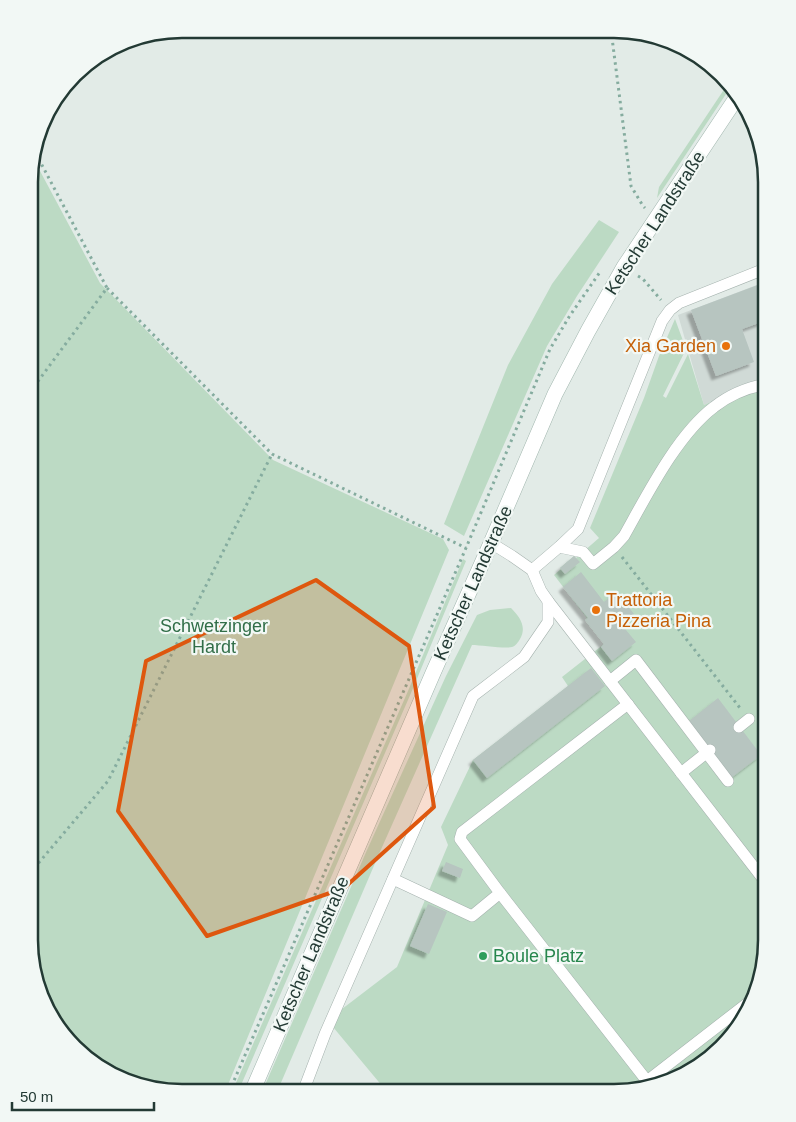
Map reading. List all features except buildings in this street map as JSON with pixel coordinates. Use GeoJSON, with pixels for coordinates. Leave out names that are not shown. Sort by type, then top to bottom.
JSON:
{"type":"FeatureCollection","features":[{"type":"Feature","properties":{"kind":"street","name":"Ketscher Landstraße"},"geometry":{"type":"LineString","coordinates":[[255,1084],[556,394],[588,331],[624,267],[734,102]]}},
{"type":"Feature","properties":{"kind":"lane"},"geometry":{"type":"LineString","coordinates":[[532,570],[578,529],[662,321],[670,310],[679,303],[758,272]]}},
{"type":"Feature","properties":{"kind":"lane"},"geometry":{"type":"LineString","coordinates":[[559,547],[583,552],[593,564],[614,547],[624,536],[674,452],[695,425],[715,406],[734,394],[758,386]]}},
{"type":"Feature","properties":{"kind":"lane"},"geometry":{"type":"LineString","coordinates":[[491,543],[532,570],[541,591],[548,601],[758,872]]}},
{"type":"Feature","properties":{"kind":"lane"},"geometry":{"type":"LineString","coordinates":[[307,1084],[325,1034],[473,696],[524,657],[548,622],[548,601]]}},
{"type":"Feature","properties":{"kind":"lane"},"geometry":{"type":"LineString","coordinates":[[610,680],[636,660],[708,751],[728,781]]}},
{"type":"Feature","properties":{"kind":"lane"},"geometry":{"type":"LineString","coordinates":[[628,704],[462,832],[460,839],[647,1081]]}},
{"type":"Feature","properties":{"kind":"lane"},"geometry":{"type":"LineString","coordinates":[[739,726],[749,719]]}},
{"type":"Feature","properties":{"kind":"lane"},"geometry":{"type":"LineString","coordinates":[[681,772],[708,751]]}},
{"type":"Feature","properties":{"kind":"lane"},"geometry":{"type":"LineString","coordinates":[[394,879],[472,916],[500,893]]}},
{"type":"Feature","properties":{"kind":"lane"},"geometry":{"type":"LineString","coordinates":[[647,1081],[742,1008]]}},
{"type":"Feature","properties":{"kind":"path"},"geometry":{"type":"LineString","coordinates":[[612,38],[631,186],[643,206],[658,216]]}},
{"type":"Feature","properties":{"kind":"path"},"geometry":{"type":"LineString","coordinates":[[39,160],[107,288],[272,454],[466,548]]}},
{"type":"Feature","properties":{"kind":"path"},"geometry":{"type":"LineString","coordinates":[[624,267],[644,279],[670,310]]}},
{"type":"Feature","properties":{"kind":"path"},"geometry":{"type":"LineString","coordinates":[[232,1084],[466,548],[550,349],[600,271]]}},
{"type":"Feature","properties":{"kind":"path"},"geometry":{"type":"LineString","coordinates":[[38,381],[107,288]]}},
{"type":"Feature","properties":{"kind":"path"},"geometry":{"type":"LineString","coordinates":[[38,864],[108,781],[272,454]]}},
{"type":"Feature","properties":{"kind":"path"},"geometry":{"type":"LineString","coordinates":[[614,547],[749,719]]}},
{"type":"Feature","properties":{"kind":"highlighted area"},"geometry":{"type":"Polygon","coordinates":[[[316,580],[409,646],[434,807],[344,888],[207,936],[118,811],[146,661],[316,580]]]}},
{"type":"Feature","properties":{"kind":"shaded area"},"geometry":{"type":"Polygon","coordinates":[[[758,284],[758,380],[704,405],[678,315],[758,284]]]}},
{"type":"Feature","properties":{"kind":"green space"},"geometry":{"type":"Polygon","coordinates":[[[724,89],[727,92],[657,198],[659,187],[724,89]]]}},
{"type":"Feature","properties":{"kind":"green space","name":"Schwetzinger Hardt"},"geometry":{"type":"Polygon","coordinates":[[[39,169],[100,283],[273,460],[443,539],[449,550],[228,1084],[182,1084],[144,1080],[127,1074],[94,1055],[67,1028],[52,1004],[45,987],[39,959],[39,169]]]}},
{"type":"Feature","properties":{"kind":"green space"},"geometry":{"type":"Polygon","coordinates":[[[599,220],[619,232],[547,346],[464,536],[444,524],[508,365],[552,284],[599,220]]]}},
{"type":"Feature","properties":{"kind":"green space"},"geometry":{"type":"Polygon","coordinates":[[[675,319],[686,349],[663,396],[666,398],[688,354],[704,405],[758,381],[758,950],[751,987],[744,1004],[734,1020],[709,1049],[678,1070],[652,1080],[614,1084],[380,1084],[333,1027],[342,1009],[397,967],[448,845],[441,827],[473,760],[568,686],[562,677],[604,644],[554,575],[574,556],[576,558],[599,538],[590,528],[644,398],[675,319]]]}},
{"type":"Feature","properties":{"kind":"green space"},"geometry":{"type":"Polygon","coordinates":[[[463,559],[466,561],[411,693],[241,1084],[236,1084],[408,691],[463,559]]]}},
{"type":"Feature","properties":{"kind":"green space"},"geometry":{"type":"Polygon","coordinates":[[[511,608],[522,622],[522,635],[517,644],[512,647],[472,645],[379,854],[280,1084],[265,1084],[367,850],[446,676],[477,615],[490,610],[511,608]]]}},
{"type":"Feature","properties":{"kind":"place","name":"Xia Garden"},"geometry":{"type":"Point","coordinates":[726,346]}},
{"type":"Feature","properties":{"kind":"place","name":"Trattoria Pizzeria Pina"},"geometry":{"type":"Point","coordinates":[596,610]}},
{"type":"Feature","properties":{"kind":"place","name":"Boule Platz"},"geometry":{"type":"Point","coordinates":[483,956]}}]}
